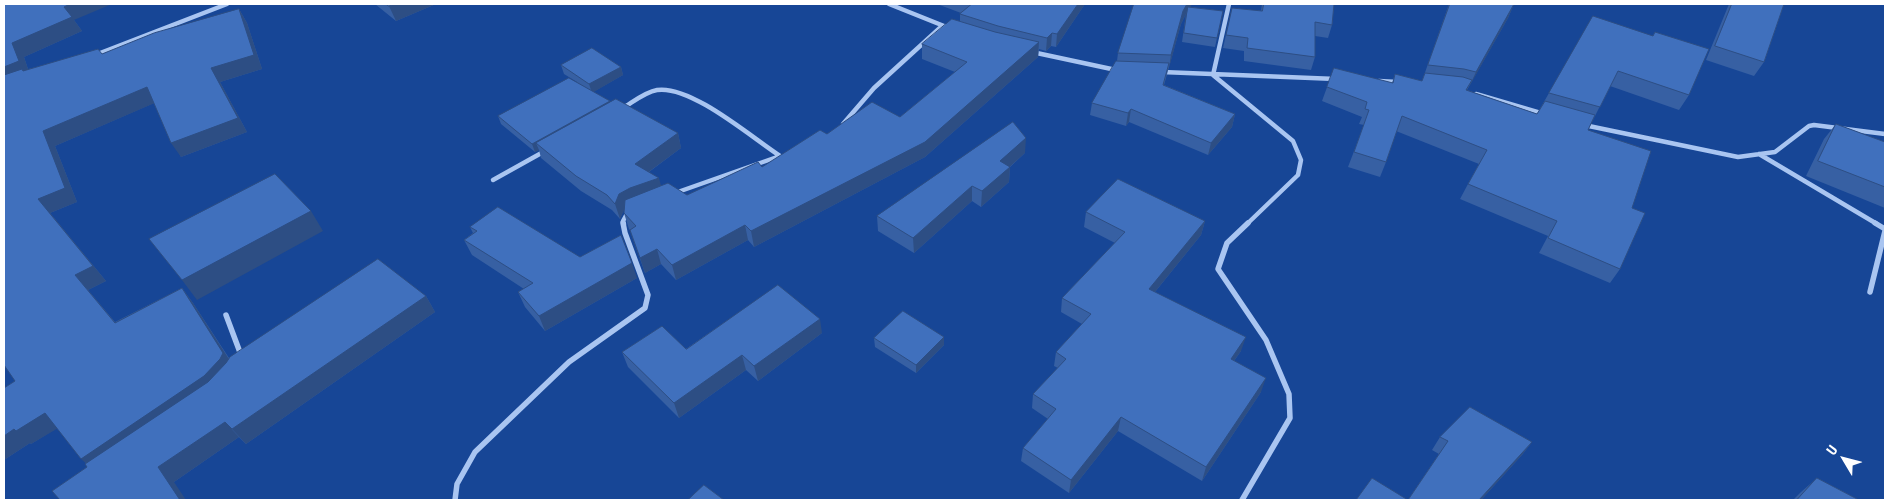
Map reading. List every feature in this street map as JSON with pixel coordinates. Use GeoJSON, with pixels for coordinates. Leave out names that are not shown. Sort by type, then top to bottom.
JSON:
{"type":"FeatureCollection","features":[{"type":"Feature","properties":{"kind":"street"},"geometry":{"type":"LineString","coordinates":[[88,58],[227,4]]}},
{"type":"Feature","properties":{"kind":"street"},"geometry":{"type":"LineString","coordinates":[[889,4],[951,29]]}},
{"type":"Feature","properties":{"kind":"street"},"geometry":{"type":"LineString","coordinates":[[1213,75],[1229,4]]}},
{"type":"Feature","properties":{"kind":"street"},"geometry":{"type":"LineString","coordinates":[[842,126],[874,88],[942,26]]}},
{"type":"Feature","properties":{"kind":"street"},"geometry":{"type":"LineString","coordinates":[[1023,50],[1105,69],[1124,70]]}},
{"type":"Feature","properties":{"kind":"street"},"geometry":{"type":"LineString","coordinates":[[1154,72],[1341,80]]}},
{"type":"Feature","properties":{"kind":"street"},"geometry":{"type":"LineString","coordinates":[[1213,75],[1294,141],[1301,160],[1298,175],[1227,242],[1218,268],[1266,340],[1290,394],[1290,418],[1242,500]]}},
{"type":"Feature","properties":{"kind":"street"},"geometry":{"type":"LineString","coordinates":[[1371,81],[1400,82]]}},
{"type":"Feature","properties":{"kind":"street"},"geometry":{"type":"LineString","coordinates":[[621,109],[656,90],[673,89],[690,97],[780,156]]}},
{"type":"Feature","properties":{"kind":"street"},"geometry":{"type":"LineString","coordinates":[[1466,91],[1552,116]]}},
{"type":"Feature","properties":{"kind":"street"},"geometry":{"type":"LineString","coordinates":[[1580,124],[1738,157],[1775,152],[1809,126],[1814,125],[1885,134]]}},
{"type":"Feature","properties":{"kind":"street"},"geometry":{"type":"LineString","coordinates":[[493,180],[553,147]]}},
{"type":"Feature","properties":{"kind":"street"},"geometry":{"type":"LineString","coordinates":[[672,194],[788,154]]}},
{"type":"Feature","properties":{"kind":"street"},"geometry":{"type":"LineString","coordinates":[[1760,154],[1885,230],[1882,256],[1870,292]]}},
{"type":"Feature","properties":{"kind":"street"},"geometry":{"type":"LineString","coordinates":[[455,500],[457,484],[475,452],[569,362],[645,308],[648,295],[625,233],[624,221],[626,213],[636,207]]}},
{"type":"Feature","properties":{"kind":"street"},"geometry":{"type":"LineString","coordinates":[[226,315],[242,360]]}},
{"type":"Feature","properties":{"kind":"building"},"geometry":{"type":"Polygon","coordinates":[[[4,4],[70,4],[64,7],[72,17],[12,43],[19,61],[4,67],[4,4]]]}},
{"type":"Feature","properties":{"kind":"building"},"geometry":{"type":"Polygon","coordinates":[[[972,4],[1078,4],[1057,34],[1052,33],[1047,38],[960,14],[972,4]]]}},
{"type":"Feature","properties":{"kind":"building"},"geometry":{"type":"Polygon","coordinates":[[[1134,4],[1187,4],[1183,11],[1171,55],[1118,53],[1134,4]]]}},
{"type":"Feature","properties":{"kind":"building"},"geometry":{"type":"Polygon","coordinates":[[[1264,4],[1334,4],[1332,25],[1315,22],[1315,57],[1247,48],[1248,38],[1226,35],[1232,8],[1262,11],[1264,4]]]}},
{"type":"Feature","properties":{"kind":"building"},"geometry":{"type":"Polygon","coordinates":[[[1450,4],[1514,4],[1476,72],[1428,65],[1450,4]]]}},
{"type":"Feature","properties":{"kind":"building"},"geometry":{"type":"Polygon","coordinates":[[[1732,4],[1784,4],[1764,62],[1715,46],[1732,4]]]}},
{"type":"Feature","properties":{"kind":"building"},"geometry":{"type":"Polygon","coordinates":[[[1188,7],[1223,11],[1217,38],[1184,33],[1188,7]]]}},
{"type":"Feature","properties":{"kind":"building"},"geometry":{"type":"Polygon","coordinates":[[[239,9],[254,55],[211,68],[238,118],[171,143],[147,87],[43,131],[65,188],[38,199],[93,266],[75,275],[115,323],[182,288],[223,353],[220,359],[204,376],[81,459],[45,413],[16,431],[14,429],[4,436],[4,388],[15,381],[4,365],[4,75],[98,49],[102,54],[154,33],[239,9]]]}},
{"type":"Feature","properties":{"kind":"building"},"geometry":{"type":"Polygon","coordinates":[[[1593,16],[1653,36],[1655,32],[1709,49],[1689,95],[1618,71],[1600,107],[1549,93],[1593,16]]]}},
{"type":"Feature","properties":{"kind":"building"},"geometry":{"type":"Polygon","coordinates":[[[952,19],[995,32],[1039,42],[925,142],[751,231],[745,225],[672,265],[657,249],[640,258],[630,230],[636,226],[624,213],[625,200],[668,183],[687,195],[758,162],[762,167],[820,130],[827,134],[872,102],[900,117],[967,62],[922,44],[952,19]]]}},
{"type":"Feature","properties":{"kind":"building"},"geometry":{"type":"Polygon","coordinates":[[[592,48],[621,67],[589,84],[561,65],[592,48]]]}},
{"type":"Feature","properties":{"kind":"building"},"geometry":{"type":"Polygon","coordinates":[[[1116,61],[1169,63],[1163,85],[1235,114],[1211,143],[1131,109],[1128,113],[1092,103],[1116,61]]]}},
{"type":"Feature","properties":{"kind":"building"},"geometry":{"type":"Polygon","coordinates":[[[1334,68],[1393,83],[1395,74],[1422,81],[1425,73],[1463,77],[1472,80],[1466,90],[1537,114],[1545,101],[1595,115],[1588,130],[1651,151],[1632,208],[1645,213],[1620,269],[1548,238],[1557,221],[1468,184],[1487,150],[1402,116],[1386,162],[1354,152],[1369,110],[1365,109],[1367,102],[1327,87],[1334,68]]]}},
{"type":"Feature","properties":{"kind":"building"},"geometry":{"type":"Polygon","coordinates":[[[569,78],[610,101],[532,144],[498,116],[569,78]]]}},
{"type":"Feature","properties":{"kind":"building"},"geometry":{"type":"Polygon","coordinates":[[[616,99],[678,133],[635,164],[659,178],[619,194],[615,204],[607,195],[576,176],[536,143],[616,99]]]}},
{"type":"Feature","properties":{"kind":"building"},"geometry":{"type":"Polygon","coordinates":[[[1013,122],[1026,138],[1000,161],[1010,167],[982,191],[972,186],[913,238],[877,216],[1013,122]]]}},
{"type":"Feature","properties":{"kind":"building"},"geometry":{"type":"Polygon","coordinates":[[[1836,124],[1885,142],[1885,187],[1818,161],[1836,124]]]}},
{"type":"Feature","properties":{"kind":"building"},"geometry":{"type":"Polygon","coordinates":[[[275,174],[311,211],[182,280],[149,239],[275,174]]]}},
{"type":"Feature","properties":{"kind":"building"},"geometry":{"type":"Polygon","coordinates":[[[1118,179],[1205,221],[1149,289],[1246,337],[1231,359],[1266,378],[1206,467],[1121,417],[1071,480],[1023,448],[1056,409],[1033,394],[1066,359],[1056,352],[1091,314],[1062,298],[1125,232],[1086,212],[1118,179]]]}},
{"type":"Feature","properties":{"kind":"building"},"geometry":{"type":"Polygon","coordinates":[[[498,207],[580,257],[621,235],[632,263],[539,316],[518,292],[533,283],[464,240],[477,231],[470,227],[498,207]]]}},
{"type":"Feature","properties":{"kind":"building"},"geometry":{"type":"Polygon","coordinates":[[[378,259],[426,296],[232,429],[225,422],[158,467],[180,500],[60,500],[52,491],[87,467],[85,464],[208,382],[230,357],[378,259]]]}},
{"type":"Feature","properties":{"kind":"building"},"geometry":{"type":"Polygon","coordinates":[[[778,285],[820,319],[754,366],[742,355],[674,403],[622,352],[662,326],[686,349],[778,285]]]}},
{"type":"Feature","properties":{"kind":"building"},"geometry":{"type":"Polygon","coordinates":[[[903,311],[944,337],[916,365],[874,338],[903,311]]]}},
{"type":"Feature","properties":{"kind":"building"},"geometry":{"type":"Polygon","coordinates":[[[1470,407],[1532,442],[1479,500],[1408,500],[1448,441],[1440,437],[1470,407]]]}},
{"type":"Feature","properties":{"kind":"building"},"geometry":{"type":"Polygon","coordinates":[[[1372,478],[1408,500],[1356,500],[1372,478]]]}},
{"type":"Feature","properties":{"kind":"building"},"geometry":{"type":"Polygon","coordinates":[[[1817,478],[1859,500],[1797,500],[1817,478]]]}},
{"type":"Feature","properties":{"kind":"building"},"geometry":{"type":"Polygon","coordinates":[[[704,485],[724,500],[688,500],[704,485]]]}}]}
